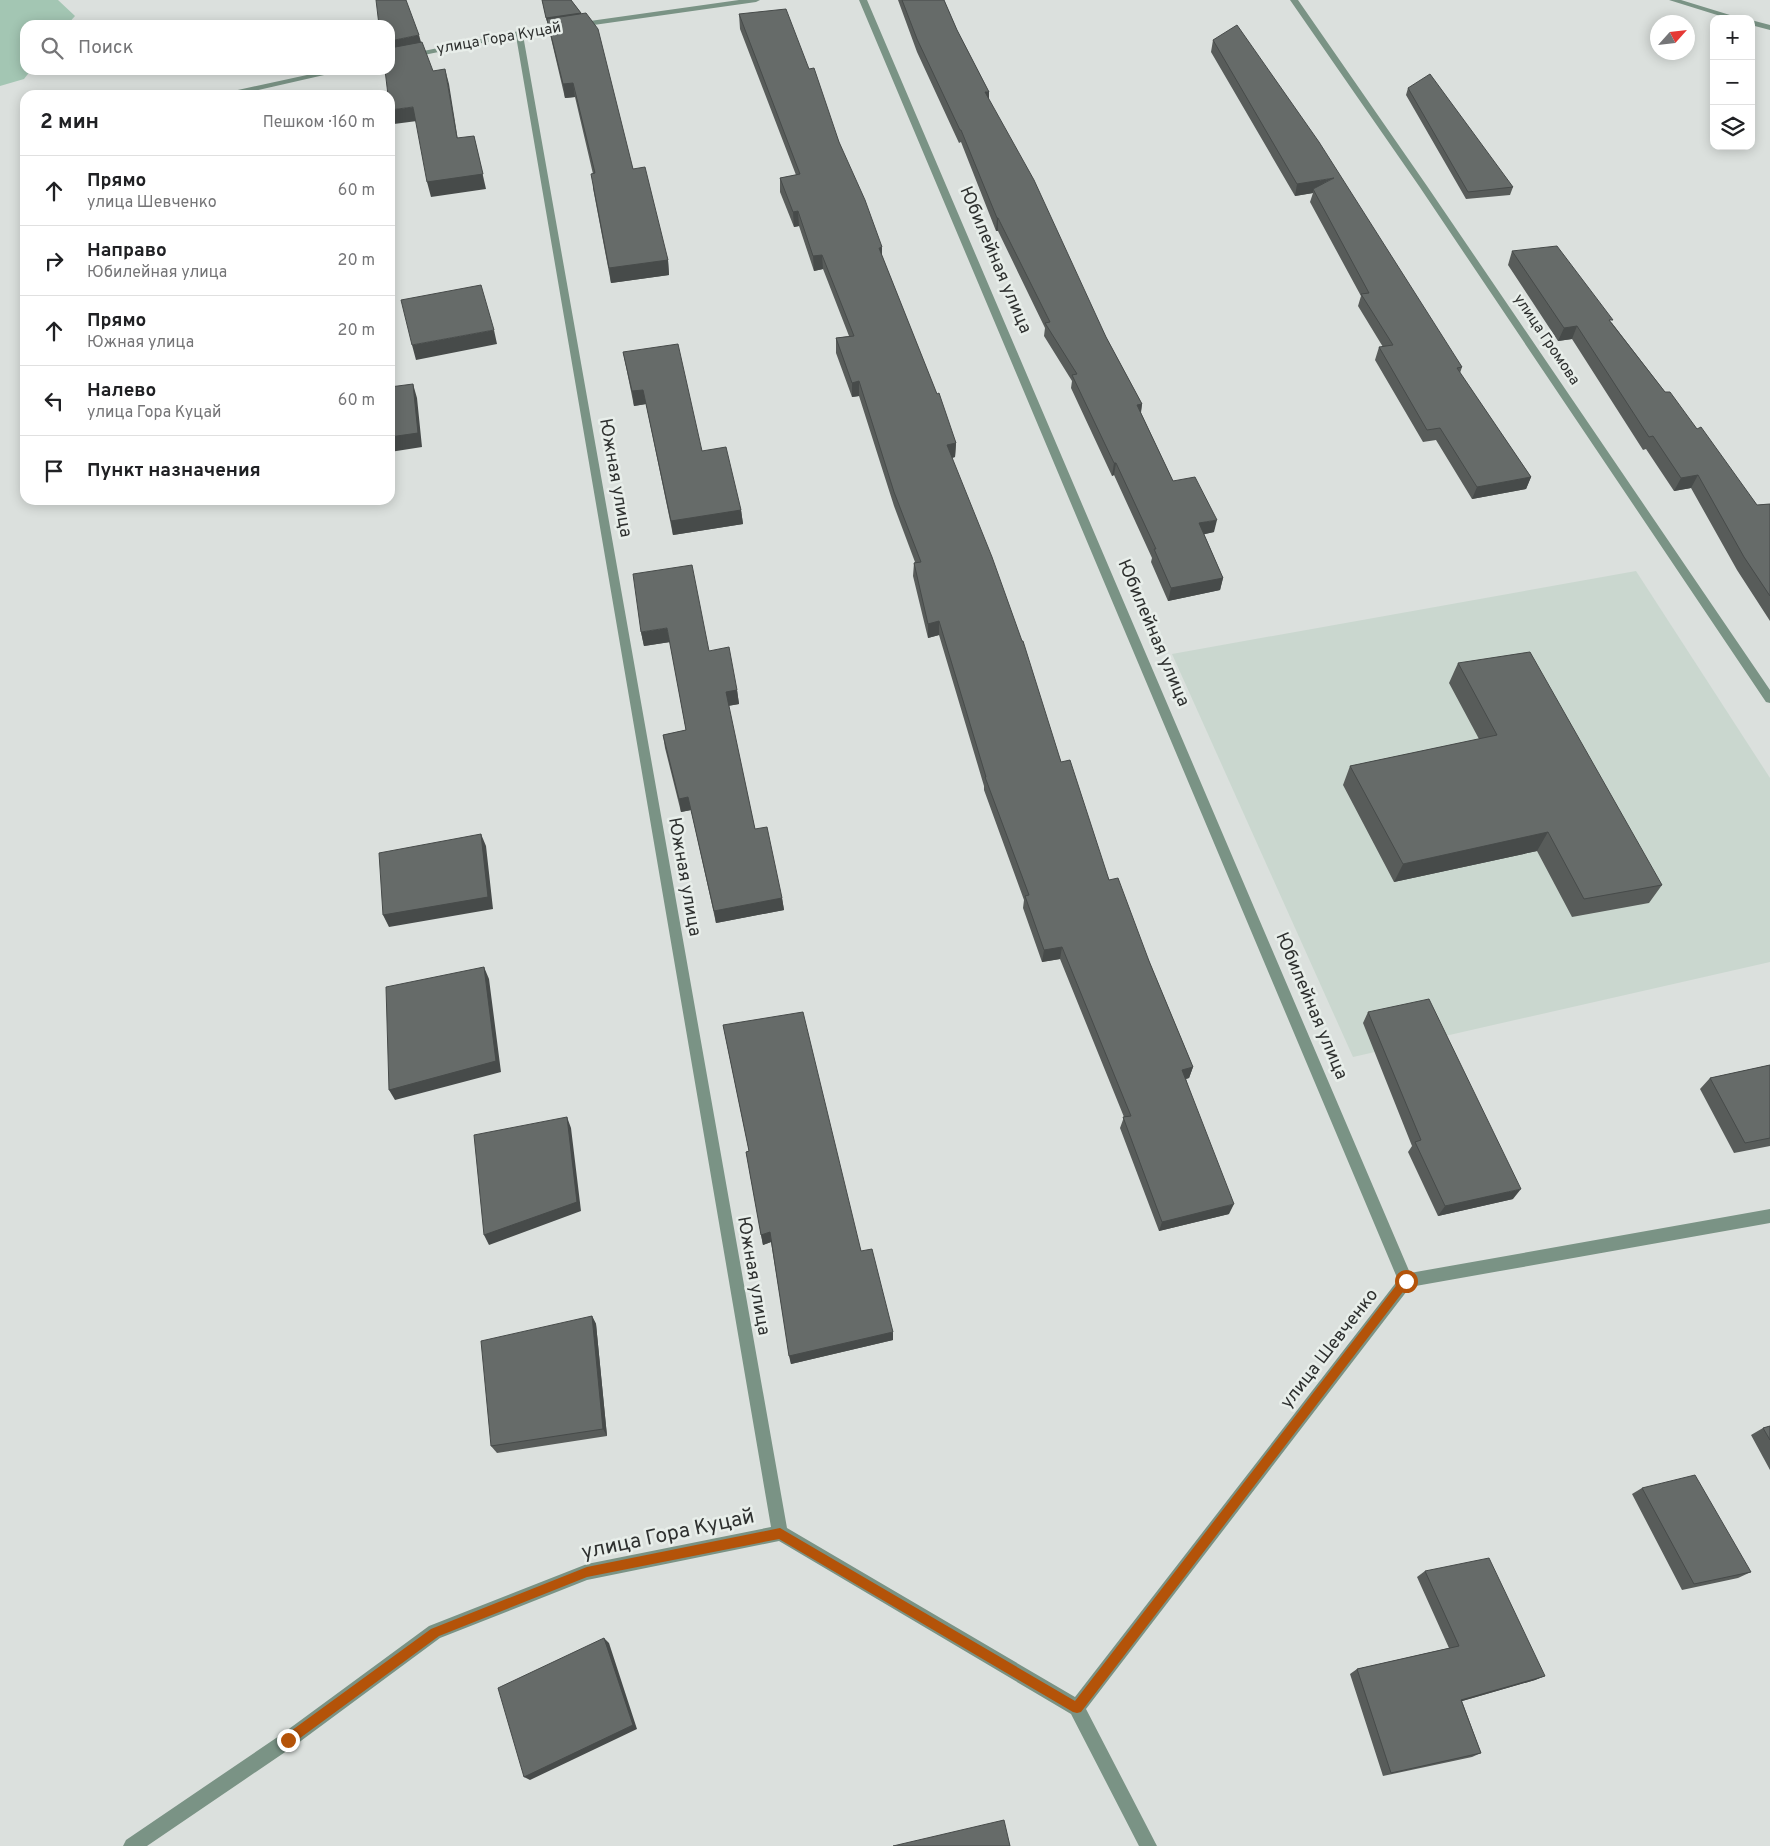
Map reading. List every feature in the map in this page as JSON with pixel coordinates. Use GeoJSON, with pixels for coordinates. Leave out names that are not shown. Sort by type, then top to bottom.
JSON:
{"type":"FeatureCollection","features":[{"type":"Feature","properties":{"kind":"street","name":"улица Гора Куцай"},"geometry":{"type":"LineString","coordinates":[[395,59],[519,32],[756,0]]}},
{"type":"Feature","properties":{"kind":"street","name":"Юбилейная улица"},"geometry":{"type":"LineString","coordinates":[[863,0],[1406,1281]]}},
{"type":"Feature","properties":{"kind":"street","name":"улица Громова"},"geometry":{"type":"LineString","coordinates":[[1294,0],[1423,186],[1770,699]]}},
{"type":"Feature","properties":{"kind":"street"},"geometry":{"type":"LineString","coordinates":[[1673,0],[1725,15]]}},
{"type":"Feature","properties":{"kind":"street"},"geometry":{"type":"LineString","coordinates":[[1755,23],[1770,28]]}},
{"type":"Feature","properties":{"kind":"street","name":"Южная улица"},"geometry":{"type":"LineString","coordinates":[[519,32],[780,1533]]}},
{"type":"Feature","properties":{"kind":"street"},"geometry":{"type":"LineString","coordinates":[[248,90],[318,75]]}},
{"type":"Feature","properties":{"kind":"street"},"geometry":{"type":"LineString","coordinates":[[1406,1281],[1770,1216]]}},
{"type":"Feature","properties":{"kind":"street","name":"улица Шевченко"},"geometry":{"type":"LineString","coordinates":[[1077,1708],[1406,1281]]}},
{"type":"Feature","properties":{"kind":"street","name":"улица Гора Куцай"},"geometry":{"type":"LineString","coordinates":[[132,1846],[288,1740],[435,1632],[587,1572],[780,1533]]}},
{"type":"Feature","properties":{"kind":"street"},"geometry":{"type":"LineString","coordinates":[[780,1533],[1077,1708],[1148,1846]]}},
{"type":"Feature","properties":{"kind":"shaded area"},"geometry":{"type":"Polygon","coordinates":[[[1636,571],[1770,778],[1770,962],[1353,1057],[1172,654],[1636,571]]]}},
{"type":"Feature","properties":{"kind":"green space"},"geometry":{"type":"Polygon","coordinates":[[[0,0],[58,0],[75,16],[71,20],[20,20],[20,75],[27,75],[24,79],[0,86],[0,0]]]}},
{"type":"Feature","properties":{"kind":"building"},"geometry":{"type":"Polygon","coordinates":[[[376,0],[406,0],[419,35],[395,40],[395,20],[378,20],[376,0]]]}},
{"type":"Feature","properties":{"kind":"building"},"geometry":{"type":"Polygon","coordinates":[[[542,0],[571,0],[581,13],[546,18],[542,0]]]}},
{"type":"Feature","properties":{"kind":"building"},"geometry":{"type":"Polygon","coordinates":[[[902,0],[944,0],[957,30],[989,92],[985,92],[1034,180],[1106,337],[1142,404],[1137,405],[1173,481],[1195,477],[1217,520],[1199,523],[1223,578],[1171,588],[1154,549],[1156,549],[1072,375],[1077,374],[1045,323],[1050,322],[997,218],[961,130],[917,39],[902,0]]]}},
{"type":"Feature","properties":{"kind":"building"},"geometry":{"type":"Polygon","coordinates":[[[786,9],[809,69],[814,68],[839,142],[865,200],[882,247],[879,248],[937,394],[939,393],[956,443],[947,445],[1023,641],[1061,762],[1070,760],[1109,880],[1118,878],[1149,961],[1193,1067],[1182,1070],[1234,1204],[1162,1222],[1123,1117],[1131,1116],[1062,947],[1044,950],[1025,896],[1029,895],[985,777],[939,621],[928,624],[914,563],[921,562],[894,492],[859,381],[852,383],[836,338],[854,336],[822,255],[813,256],[798,211],[793,212],[780,178],[800,174],[739,14],[786,9]]]}},
{"type":"Feature","properties":{"kind":"building"},"geometry":{"type":"Polygon","coordinates":[[[586,13],[598,29],[633,169],[645,167],[668,260],[609,268],[591,174],[595,173],[573,83],[563,84],[547,19],[586,13]]]}},
{"type":"Feature","properties":{"kind":"building"},"geometry":{"type":"Polygon","coordinates":[[[1237,25],[1319,142],[1462,367],[1457,368],[1531,477],[1477,487],[1440,428],[1427,430],[1379,347],[1393,345],[1361,294],[1369,293],[1313,189],[1334,178],[1297,184],[1213,40],[1237,25]]]}},
{"type":"Feature","properties":{"kind":"building"},"geometry":{"type":"Polygon","coordinates":[[[422,42],[433,71],[445,69],[457,138],[474,136],[483,174],[427,182],[413,107],[395,109],[395,90],[387,90],[386,75],[395,75],[395,47],[422,42]]]}},
{"type":"Feature","properties":{"kind":"building"},"geometry":{"type":"Polygon","coordinates":[[[1430,74],[1513,187],[1468,192],[1408,88],[1430,74]]]}},
{"type":"Feature","properties":{"kind":"building"},"geometry":{"type":"Polygon","coordinates":[[[1557,246],[1613,320],[1609,320],[1665,392],[1670,392],[1697,429],[1701,427],[1757,505],[1770,504],[1770,596],[1744,557],[1698,475],[1681,478],[1653,436],[1649,437],[1577,326],[1564,328],[1512,251],[1557,246]]]}},
{"type":"Feature","properties":{"kind":"building"},"geometry":{"type":"Polygon","coordinates":[[[481,285],[494,330],[412,345],[401,300],[481,285]]]}},
{"type":"Feature","properties":{"kind":"building"},"geometry":{"type":"Polygon","coordinates":[[[678,344],[702,451],[726,447],[741,510],[671,521],[643,390],[632,391],[623,352],[678,344]]]}},
{"type":"Feature","properties":{"kind":"building"},"geometry":{"type":"Polygon","coordinates":[[[413,384],[418,433],[395,436],[395,386],[413,384]]]}},
{"type":"Feature","properties":{"kind":"building"},"geometry":{"type":"Polygon","coordinates":[[[692,565],[709,651],[729,647],[737,690],[726,692],[755,829],[767,827],[782,898],[714,911],[688,797],[679,799],[663,735],[686,730],[667,628],[641,632],[633,574],[692,565]]]}},
{"type":"Feature","properties":{"kind":"building"},"geometry":{"type":"Polygon","coordinates":[[[1530,652],[1662,885],[1584,899],[1548,832],[1403,864],[1350,766],[1497,735],[1458,663],[1530,652]]]}},
{"type":"Feature","properties":{"kind":"building"},"geometry":{"type":"Polygon","coordinates":[[[481,834],[488,897],[383,915],[379,853],[481,834]]]}},
{"type":"Feature","properties":{"kind":"building"},"geometry":{"type":"Polygon","coordinates":[[[484,967],[496,1061],[389,1090],[386,987],[484,967]]]}},
{"type":"Feature","properties":{"kind":"building"},"geometry":{"type":"Polygon","coordinates":[[[1429,999],[1521,1189],[1445,1206],[1415,1142],[1421,1140],[1368,1012],[1429,999]]]}},
{"type":"Feature","properties":{"kind":"building"},"geometry":{"type":"Polygon","coordinates":[[[803,1012],[861,1251],[872,1249],[893,1332],[789,1356],[770,1232],[761,1235],[746,1152],[749,1151],[723,1025],[803,1012]]]}},
{"type":"Feature","properties":{"kind":"building"},"geometry":{"type":"Polygon","coordinates":[[[1770,1065],[1770,1138],[1745,1143],[1710,1078],[1770,1065]]]}},
{"type":"Feature","properties":{"kind":"building"},"geometry":{"type":"Polygon","coordinates":[[[567,1117],[577,1202],[484,1235],[474,1135],[567,1117]]]}},
{"type":"Feature","properties":{"kind":"building"},"geometry":{"type":"Polygon","coordinates":[[[592,1316],[603,1429],[491,1446],[481,1341],[592,1316]]]}},
{"type":"Feature","properties":{"kind":"building"},"geometry":{"type":"Polygon","coordinates":[[[1770,1426],[1770,1440],[1763,1428],[1770,1426]]]}},
{"type":"Feature","properties":{"kind":"building"},"geometry":{"type":"Polygon","coordinates":[[[1695,1475],[1751,1572],[1694,1584],[1642,1488],[1695,1475]]]}},
{"type":"Feature","properties":{"kind":"building"},"geometry":{"type":"Polygon","coordinates":[[[1489,1558],[1545,1676],[1461,1700],[1481,1753],[1391,1773],[1357,1669],[1459,1646],[1425,1571],[1489,1558]]]}},
{"type":"Feature","properties":{"kind":"building"},"geometry":{"type":"Polygon","coordinates":[[[604,1638],[633,1725],[524,1777],[498,1688],[604,1638]]]}},
{"type":"Feature","properties":{"kind":"building"},"geometry":{"type":"Polygon","coordinates":[[[1004,1820],[1010,1846],[893,1846],[1004,1820]]]}},
{"type":"Feature","properties":{"kind":"route"},"geometry":{"type":"LineString","coordinates":[[288,1740],[435,1632],[587,1572],[780,1533],[1077,1708],[1406,1281]]}}]}
